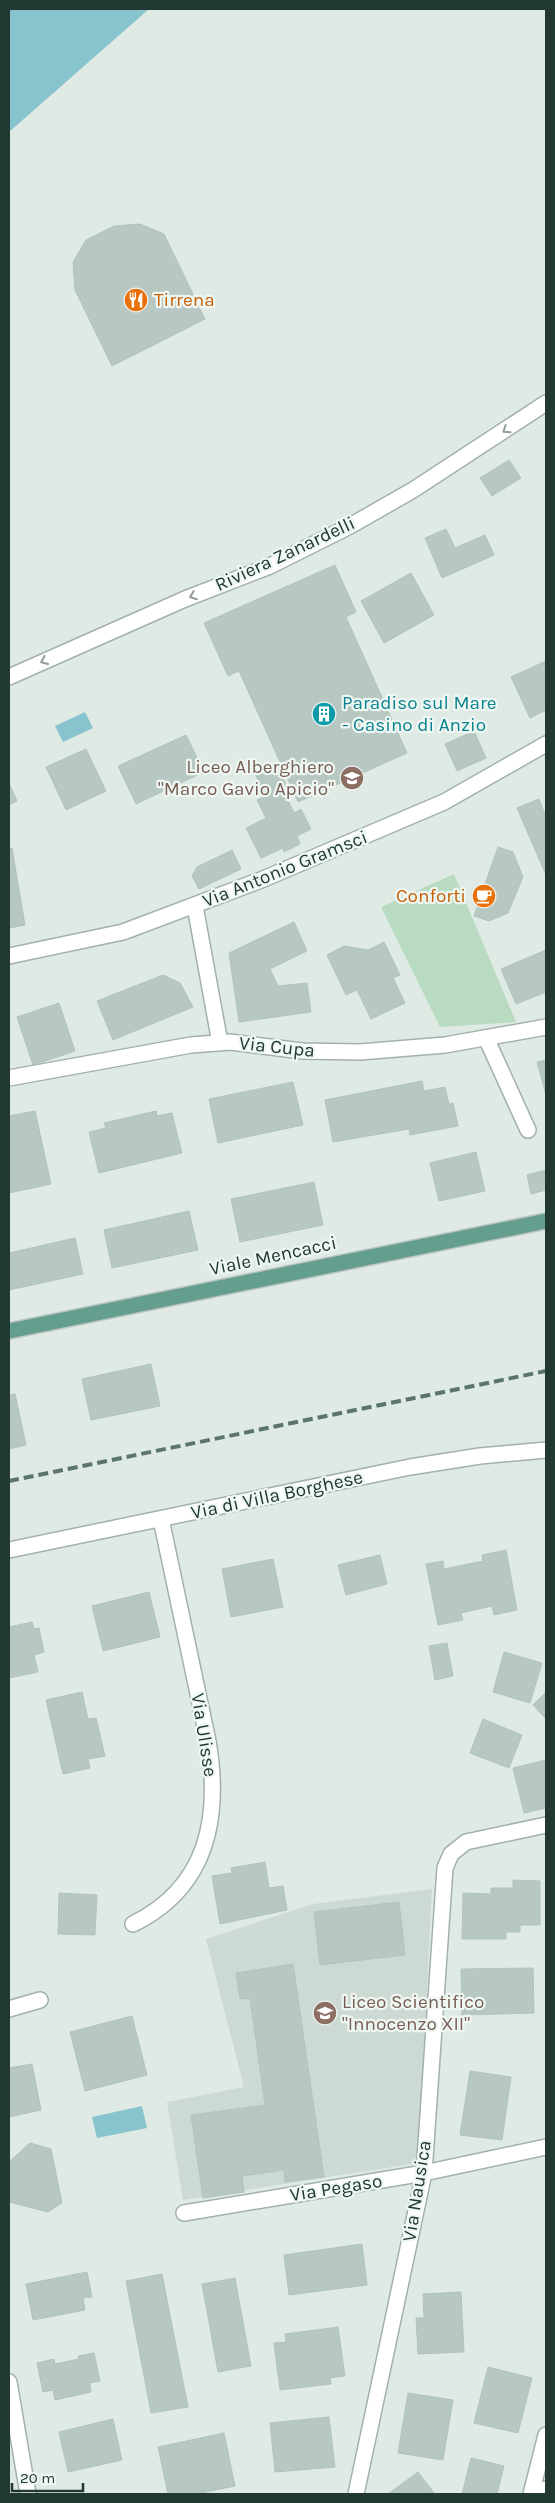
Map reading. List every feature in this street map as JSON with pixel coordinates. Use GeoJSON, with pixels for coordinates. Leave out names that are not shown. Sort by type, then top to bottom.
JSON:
{"type":"FeatureCollection","features":[{"type":"Feature","properties":{"kind":"main road","name":"Viale Mencacci"},"geometry":{"type":"LineString","coordinates":[[9,1331],[546,1221]]}},
{"type":"Feature","properties":{"kind":"street","name":"Riviera Zanardelli"},"geometry":{"type":"LineString","coordinates":[[9,677],[185,599],[270,566],[350,526],[413,490],[546,403]]}},
{"type":"Feature","properties":{"kind":"street","name":"Via Antonio Gramsci"},"geometry":{"type":"LineString","coordinates":[[9,956],[123,932],[195,906],[329,852],[444,802],[546,744]]}},
{"type":"Feature","properties":{"kind":"street"},"geometry":{"type":"LineString","coordinates":[[195,906],[220,1042]]}},
{"type":"Feature","properties":{"kind":"street","name":"Via Cupa"},"geometry":{"type":"LineString","coordinates":[[9,1078],[181,1046],[220,1042],[319,1052],[350,1053],[407,1050],[488,1040],[546,1028]]}},
{"type":"Feature","properties":{"kind":"street"},"geometry":{"type":"LineString","coordinates":[[488,1040],[528,1130]]}},
{"type":"Feature","properties":{"kind":"street","name":"Via di Villa Borghese"},"geometry":{"type":"LineString","coordinates":[[9,1550],[410,1467],[480,1456],[546,1450]]}},
{"type":"Feature","properties":{"kind":"street","name":"Via Ulisse"},"geometry":{"type":"LineString","coordinates":[[133,1924],[157,1911],[169,1901],[192,1872],[208,1828],[213,1793],[208,1741],[161,1519]]}},
{"type":"Feature","properties":{"kind":"street","name":"Via Nausica"},"geometry":{"type":"LineString","coordinates":[[356,2494],[424,2174],[442,1882],[451,1854],[466,1842],[546,1825]]}},
{"type":"Feature","properties":{"kind":"street"},"geometry":{"type":"LineString","coordinates":[[9,2009],[40,2000]]}},
{"type":"Feature","properties":{"kind":"street","name":"Via Pegaso"},"geometry":{"type":"LineString","coordinates":[[184,2213],[424,2174],[546,2147]]}},
{"type":"Feature","properties":{"kind":"street"},"geometry":{"type":"LineString","coordinates":[[9,2382],[28,2494]]}},
{"type":"Feature","properties":{"kind":"street"},"geometry":{"type":"LineString","coordinates":[[531,2494],[546,2435]]}},
{"type":"Feature","properties":{"kind":"street"},"geometry":{"type":"LineString","coordinates":[[536,2494],[546,2489]]}},
{"type":"Feature","properties":{"kind":"shaded area","name":"Liceo Scientifico \"Innocenzo XII\""},"geometry":{"type":"Polygon","coordinates":[[[432,1889],[418,2163],[183,2200],[167,2102],[244,2087],[206,1939],[313,1904],[432,1889]]]}},
{"type":"Feature","properties":{"kind":"green space"},"geometry":{"type":"Polygon","coordinates":[[[454,874],[516,1022],[440,1027],[381,907],[454,874]]]}},
{"type":"Feature","properties":{"kind":"water"},"geometry":{"type":"Polygon","coordinates":[[[9,9],[149,9],[9,132],[9,9]]]}},
{"type":"Feature","properties":{"kind":"water"},"geometry":{"type":"Polygon","coordinates":[[[85,712],[93,728],[63,742],[55,726],[85,712]]]}},
{"type":"Feature","properties":{"kind":"water"},"geometry":{"type":"Polygon","coordinates":[[[142,2106],[147,2128],[97,2138],[92,2117],[142,2106]]]}},
{"type":"Feature","properties":{"kind":"building"},"geometry":{"type":"Polygon","coordinates":[[[140,224],[164,234],[205,319],[112,366],[75,290],[73,262],[86,240],[114,226],[140,224]]]}},
{"type":"Feature","properties":{"kind":"building"},"geometry":{"type":"Polygon","coordinates":[[[509,460],[521,478],[492,496],[480,478],[509,460]]]}},
{"type":"Feature","properties":{"kind":"building"},"geometry":{"type":"Polygon","coordinates":[[[446,529],[455,548],[485,535],[494,555],[442,578],[425,538],[446,529]]]}},
{"type":"Feature","properties":{"kind":"building","name":"Paradiso sul Mare - Casino di Anzio"},"geometry":{"type":"Polygon","coordinates":[[[335,565],[356,612],[346,617],[407,753],[298,802],[239,671],[228,676],[204,623],[335,565]]]}},
{"type":"Feature","properties":{"kind":"building"},"geometry":{"type":"Polygon","coordinates":[[[411,573],[434,615],[384,643],[361,601],[411,573]]]}},
{"type":"Feature","properties":{"kind":"building"},"geometry":{"type":"Polygon","coordinates":[[[546,661],[546,710],[530,718],[511,677],[546,661]]]}},
{"type":"Feature","properties":{"kind":"building"},"geometry":{"type":"Polygon","coordinates":[[[474,731],[486,758],[457,771],[445,744],[474,731]]]}},
{"type":"Feature","properties":{"kind":"building"},"geometry":{"type":"Polygon","coordinates":[[[186,735],[204,772],[136,804],[118,766],[186,735]]]}},
{"type":"Feature","properties":{"kind":"building"},"geometry":{"type":"Polygon","coordinates":[[[86,749],[106,791],[66,810],[46,767],[86,749]]]}},
{"type":"Feature","properties":{"kind":"building"},"geometry":{"type":"Polygon","coordinates":[[[275,762],[289,790],[284,792],[294,813],[301,809],[311,829],[297,836],[300,844],[284,852],[283,848],[261,858],[246,828],[266,818],[257,800],[266,796],[254,772],[275,762]]]}},
{"type":"Feature","properties":{"kind":"building"},"geometry":{"type":"Polygon","coordinates":[[[9,783],[17,801],[9,805],[9,783]]]}},
{"type":"Feature","properties":{"kind":"building"},"geometry":{"type":"Polygon","coordinates":[[[539,799],[544,812],[546,811],[546,875],[517,808],[539,799]]]}},
{"type":"Feature","properties":{"kind":"building"},"geometry":{"type":"Polygon","coordinates":[[[498,847],[513,852],[523,877],[508,913],[489,921],[474,916],[498,847]]]}},
{"type":"Feature","properties":{"kind":"building"},"geometry":{"type":"Polygon","coordinates":[[[12,848],[25,925],[9,928],[9,849],[12,848]]]}},
{"type":"Feature","properties":{"kind":"building"},"geometry":{"type":"Polygon","coordinates":[[[232,850],[241,869],[199,889],[192,876],[197,867],[232,850]]]}},
{"type":"Feature","properties":{"kind":"building"},"geometry":{"type":"Polygon","coordinates":[[[294,922],[307,951],[270,969],[278,986],[307,983],[311,1012],[239,1022],[229,953],[294,922]]]}},
{"type":"Feature","properties":{"kind":"building"},"geometry":{"type":"Polygon","coordinates":[[[384,942],[400,975],[393,978],[405,1003],[371,1019],[357,990],[346,995],[327,955],[344,946],[368,950],[384,942]]]}},
{"type":"Feature","properties":{"kind":"building"},"geometry":{"type":"Polygon","coordinates":[[[546,950],[546,992],[516,1004],[501,969],[546,950]]]}},
{"type":"Feature","properties":{"kind":"building"},"geometry":{"type":"Polygon","coordinates":[[[163,975],[180,983],[193,1007],[113,1040],[97,1001],[163,975]]]}},
{"type":"Feature","properties":{"kind":"building"},"geometry":{"type":"Polygon","coordinates":[[[59,1003],[75,1051],[33,1065],[17,1017],[59,1003]]]}},
{"type":"Feature","properties":{"kind":"building"},"geometry":{"type":"Polygon","coordinates":[[[546,1060],[546,1095],[537,1062],[546,1060]]]}},
{"type":"Feature","properties":{"kind":"building"},"geometry":{"type":"Polygon","coordinates":[[[422,1081],[424,1091],[445,1087],[449,1104],[453,1103],[458,1126],[410,1135],[409,1129],[333,1142],[325,1100],[422,1081]]]}},
{"type":"Feature","properties":{"kind":"building"},"geometry":{"type":"Polygon","coordinates":[[[293,1082],[303,1125],[218,1143],[209,1099],[293,1082]]]}},
{"type":"Feature","properties":{"kind":"building"},"geometry":{"type":"Polygon","coordinates":[[[35,1111],[51,1184],[9,1193],[9,1116],[35,1111]]]}},
{"type":"Feature","properties":{"kind":"building"},"geometry":{"type":"Polygon","coordinates":[[[156,1111],[157,1116],[172,1113],[182,1153],[99,1173],[89,1132],[106,1128],[104,1123],[156,1111]]]}},
{"type":"Feature","properties":{"kind":"building"},"geometry":{"type":"Polygon","coordinates":[[[476,1152],[485,1191],[439,1201],[430,1163],[476,1152]]]}},
{"type":"Feature","properties":{"kind":"building"},"geometry":{"type":"Polygon","coordinates":[[[546,1170],[546,1190],[531,1194],[527,1175],[546,1170]]]}},
{"type":"Feature","properties":{"kind":"building"},"geometry":{"type":"Polygon","coordinates":[[[314,1182],[323,1225],[240,1242],[231,1199],[314,1182]]]}},
{"type":"Feature","properties":{"kind":"building"},"geometry":{"type":"Polygon","coordinates":[[[189,1211],[198,1250],[112,1268],[104,1230],[189,1211]]]}},
{"type":"Feature","properties":{"kind":"building"},"geometry":{"type":"Polygon","coordinates":[[[75,1238],[83,1274],[9,1290],[9,1253],[75,1238]]]}},
{"type":"Feature","properties":{"kind":"building"},"geometry":{"type":"Polygon","coordinates":[[[151,1364],[160,1406],[91,1420],[82,1379],[151,1364]]]}},
{"type":"Feature","properties":{"kind":"building"},"geometry":{"type":"Polygon","coordinates":[[[15,1394],[26,1445],[9,1449],[9,1395],[15,1394]]]}},
{"type":"Feature","properties":{"kind":"building"},"geometry":{"type":"Polygon","coordinates":[[[506,1550],[517,1610],[494,1615],[492,1606],[461,1613],[463,1620],[438,1625],[426,1564],[443,1561],[444,1569],[483,1561],[482,1555],[506,1550]]]}},
{"type":"Feature","properties":{"kind":"building"},"geometry":{"type":"Polygon","coordinates":[[[380,1555],[387,1584],[346,1595],[338,1565],[380,1555]]]}},
{"type":"Feature","properties":{"kind":"building"},"geometry":{"type":"Polygon","coordinates":[[[273,1559],[283,1607],[231,1617],[222,1569],[273,1559]]]}},
{"type":"Feature","properties":{"kind":"building"},"geometry":{"type":"Polygon","coordinates":[[[149,1592],[160,1637],[103,1651],[92,1606],[149,1592]]]}},
{"type":"Feature","properties":{"kind":"building"},"geometry":{"type":"Polygon","coordinates":[[[32,1622],[34,1629],[39,1628],[44,1652],[34,1655],[38,1672],[9,1678],[9,1627],[32,1622]]]}},
{"type":"Feature","properties":{"kind":"building"},"geometry":{"type":"Polygon","coordinates":[[[447,1643],[453,1676],[435,1680],[429,1646],[447,1643]]]}},
{"type":"Feature","properties":{"kind":"building"},"geometry":{"type":"Polygon","coordinates":[[[504,1652],[542,1663],[530,1703],[493,1692],[504,1652]]]}},
{"type":"Feature","properties":{"kind":"building"},"geometry":{"type":"Polygon","coordinates":[[[82,1692],[88,1719],[96,1718],[105,1756],[88,1759],[90,1768],[63,1774],[46,1700],[82,1692]]]}},
{"type":"Feature","properties":{"kind":"building"},"geometry":{"type":"Polygon","coordinates":[[[546,1692],[546,1719],[533,1705],[546,1692]]]}},
{"type":"Feature","properties":{"kind":"building"},"geometry":{"type":"Polygon","coordinates":[[[483,1719],[522,1735],[509,1768],[470,1753],[483,1719]]]}},
{"type":"Feature","properties":{"kind":"building"},"geometry":{"type":"Polygon","coordinates":[[[546,1760],[546,1808],[524,1813],[513,1768],[546,1760]]]}},
{"type":"Feature","properties":{"kind":"building"},"geometry":{"type":"Polygon","coordinates":[[[265,1862],[269,1888],[283,1886],[287,1910],[220,1924],[212,1876],[232,1873],[231,1868],[265,1862]]]}},
{"type":"Feature","properties":{"kind":"building"},"geometry":{"type":"Polygon","coordinates":[[[513,1880],[540,1881],[540,1925],[520,1925],[520,1932],[506,1932],[506,1939],[462,1939],[463,1893],[491,1894],[491,1888],[513,1888],[513,1880]]]}},
{"type":"Feature","properties":{"kind":"building"},"geometry":{"type":"Polygon","coordinates":[[[59,1893],[97,1895],[95,1935],[58,1934],[59,1893]]]}},
{"type":"Feature","properties":{"kind":"building"},"geometry":{"type":"Polygon","coordinates":[[[399,1902],[405,1955],[320,1965],[314,1912],[399,1902]]]}},
{"type":"Feature","properties":{"kind":"building"},"geometry":{"type":"Polygon","coordinates":[[[293,1964],[324,2177],[285,2182],[284,2170],[242,2176],[244,2192],[203,2198],[191,2115],[265,2105],[250,1998],[240,1999],[236,1973],[293,1964]]]}},
{"type":"Feature","properties":{"kind":"building"},"geometry":{"type":"Polygon","coordinates":[[[533,1968],[534,2013],[462,2015],[461,1969],[533,1968]]]}},
{"type":"Feature","properties":{"kind":"building"},"geometry":{"type":"Polygon","coordinates":[[[132,2016],[147,2075],[85,2091],[70,2032],[132,2016]]]}},
{"type":"Feature","properties":{"kind":"building"},"geometry":{"type":"Polygon","coordinates":[[[32,2064],[41,2110],[9,2117],[9,2068],[32,2064]]]}},
{"type":"Feature","properties":{"kind":"building"},"geometry":{"type":"Polygon","coordinates":[[[470,2071],[511,2077],[502,2140],[460,2135],[470,2071]]]}},
{"type":"Feature","properties":{"kind":"building"},"geometry":{"type":"Polygon","coordinates":[[[30,2143],[51,2149],[62,2203],[48,2212],[9,2202],[9,2162],[30,2143]]]}},
{"type":"Feature","properties":{"kind":"building"},"geometry":{"type":"Polygon","coordinates":[[[362,2244],[367,2285],[289,2295],[284,2255],[362,2244]]]}},
{"type":"Feature","properties":{"kind":"building"},"geometry":{"type":"Polygon","coordinates":[[[87,2272],[92,2297],[83,2298],[85,2310],[33,2320],[26,2284],[87,2272]]]}},
{"type":"Feature","properties":{"kind":"building"},"geometry":{"type":"Polygon","coordinates":[[[162,2274],[188,2407],[151,2413],[126,2281],[162,2274]]]}},
{"type":"Feature","properties":{"kind":"building"},"geometry":{"type":"Polygon","coordinates":[[[235,2278],[251,2366],[218,2372],[202,2284],[235,2278]]]}},
{"type":"Feature","properties":{"kind":"building"},"geometry":{"type":"Polygon","coordinates":[[[461,2292],[464,2352],[418,2354],[416,2318],[424,2318],[423,2294],[461,2292]]]}},
{"type":"Feature","properties":{"kind":"building"},"geometry":{"type":"Polygon","coordinates":[[[338,2327],[345,2376],[330,2378],[331,2384],[280,2390],[274,2343],[286,2342],[285,2334],[338,2327]]]}},
{"type":"Feature","properties":{"kind":"building"},"geometry":{"type":"Polygon","coordinates":[[[94,2353],[100,2381],[90,2383],[91,2392],[55,2400],[53,2390],[43,2392],[37,2363],[54,2359],[55,2364],[79,2359],[78,2356],[94,2353]]]}},
{"type":"Feature","properties":{"kind":"building"},"geometry":{"type":"Polygon","coordinates":[[[488,2367],[532,2378],[518,2433],[474,2423],[488,2367]]]}},
{"type":"Feature","properties":{"kind":"building"},"geometry":{"type":"Polygon","coordinates":[[[408,2393],[453,2400],[443,2460],[398,2453],[408,2393]]]}},
{"type":"Feature","properties":{"kind":"building"},"geometry":{"type":"Polygon","coordinates":[[[329,2417],[335,2467],[275,2472],[270,2423],[329,2417]]]}},
{"type":"Feature","properties":{"kind":"building"},"geometry":{"type":"Polygon","coordinates":[[[113,2419],[122,2460],[68,2472],[59,2432],[113,2419]]]}},
{"type":"Feature","properties":{"kind":"building"},"geometry":{"type":"Polygon","coordinates":[[[224,2433],[235,2486],[196,2494],[168,2494],[158,2447],[224,2433]]]}},
{"type":"Feature","properties":{"kind":"building"},"geometry":{"type":"Polygon","coordinates":[[[471,2458],[504,2466],[497,2494],[462,2494],[471,2458]]]}},
{"type":"Feature","properties":{"kind":"building"},"geometry":{"type":"Polygon","coordinates":[[[418,2472],[435,2494],[388,2494],[418,2472]]]}},
{"type":"Feature","properties":{"kind":"railway"},"geometry":{"type":"LineString","coordinates":[[9,1481],[546,1371]]}},
{"type":"Feature","properties":{"kind":"place","name":"Tirrena"},"geometry":{"type":"Point","coordinates":[136,300]}},
{"type":"Feature","properties":{"kind":"place","name":"Paradiso sul Mare - Casino di Anzio"},"geometry":{"type":"Point","coordinates":[324,714]}},
{"type":"Feature","properties":{"kind":"place","name":"Liceo Alberghiero \"Marco Gavio Apicio\""},"geometry":{"type":"Point","coordinates":[352,778]}},
{"type":"Feature","properties":{"kind":"place","name":"Conforti"},"geometry":{"type":"Point","coordinates":[484,896]}},
{"type":"Feature","properties":{"kind":"place","name":"Liceo Scientifico \"Innocenzo XII\""},"geometry":{"type":"Point","coordinates":[325,2013]}}]}
